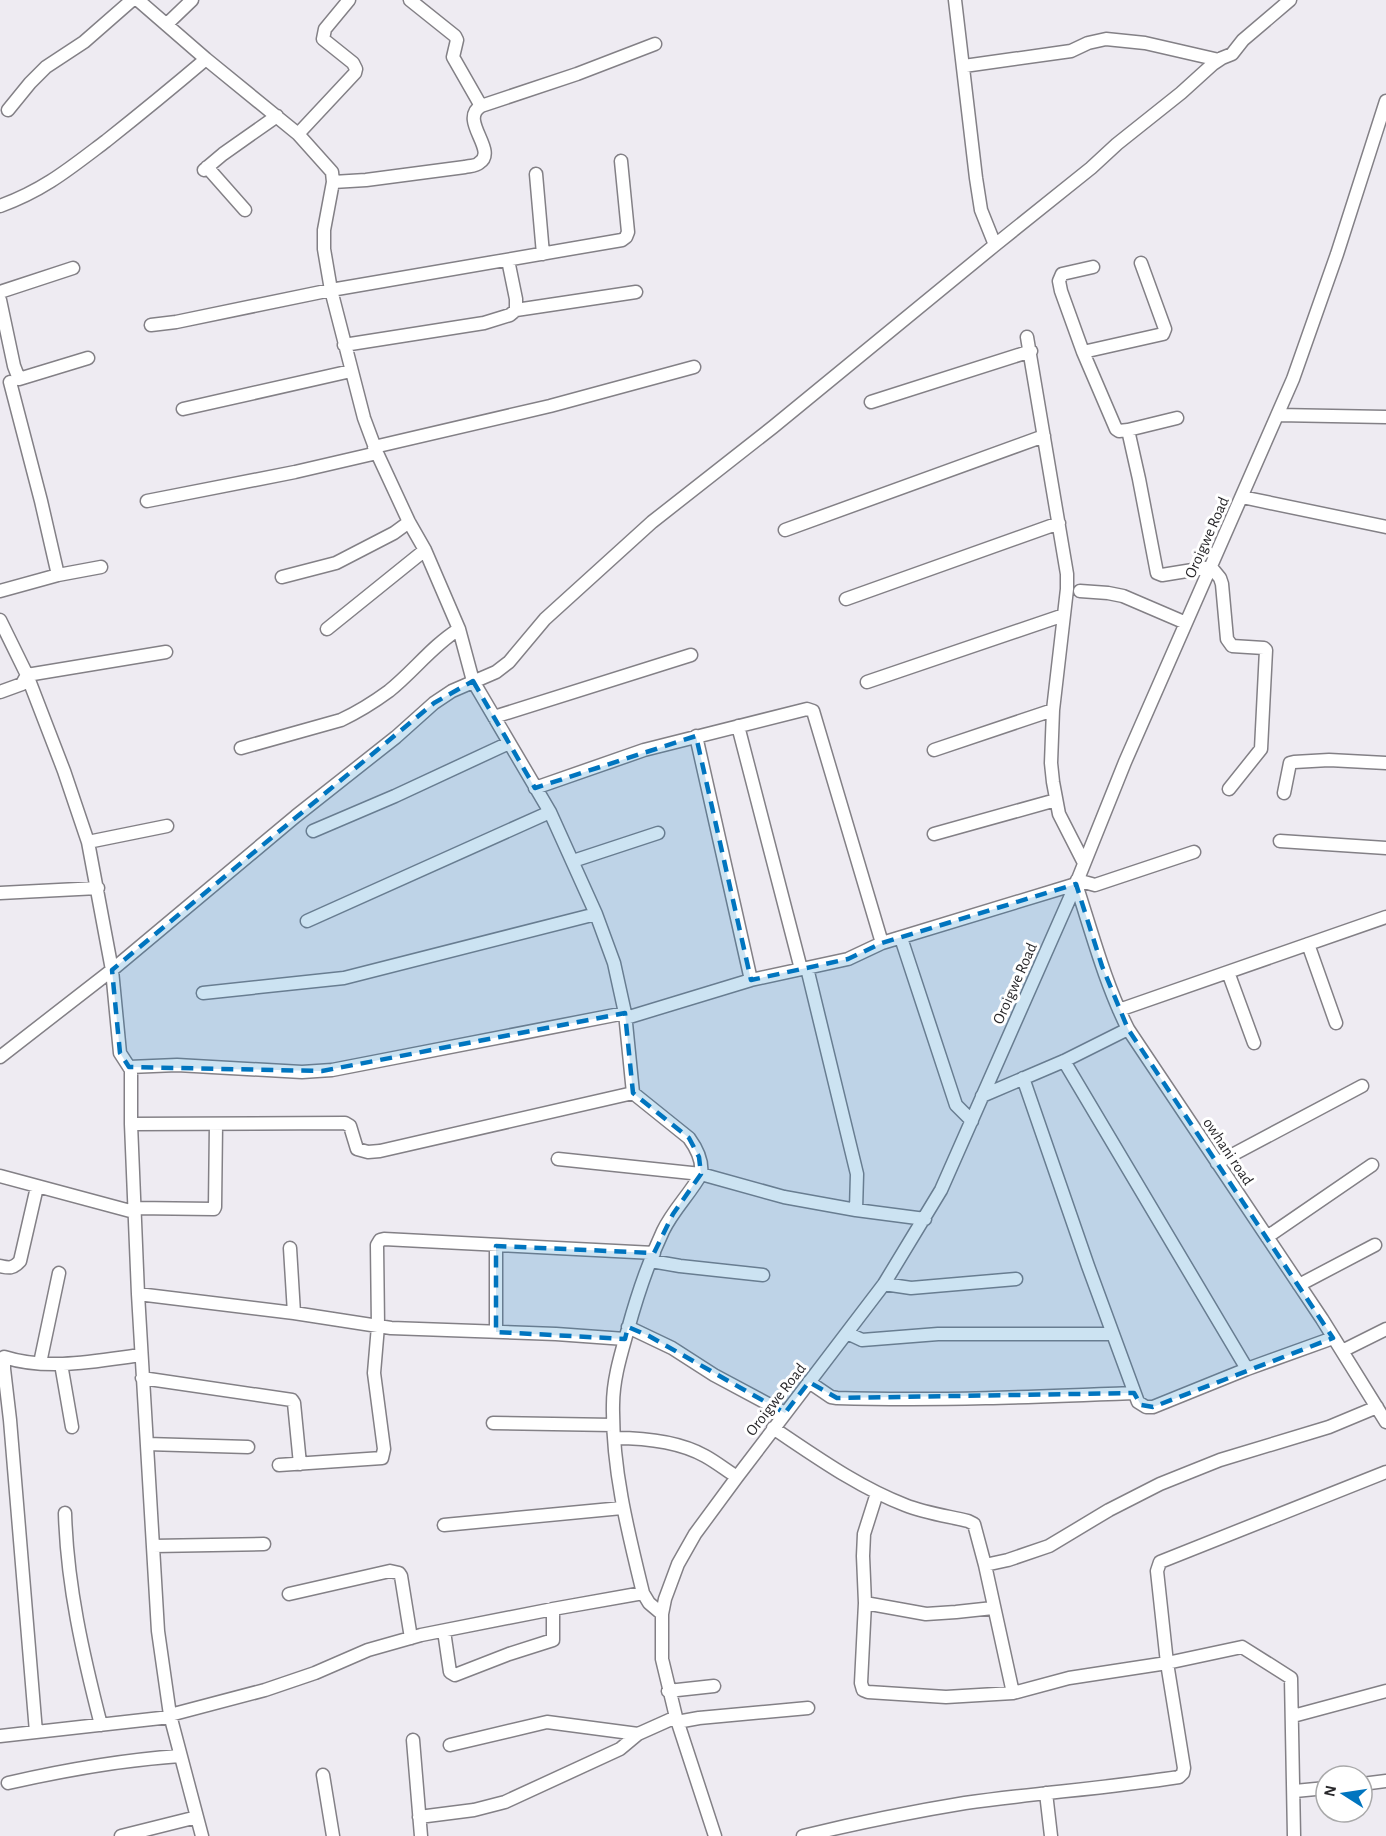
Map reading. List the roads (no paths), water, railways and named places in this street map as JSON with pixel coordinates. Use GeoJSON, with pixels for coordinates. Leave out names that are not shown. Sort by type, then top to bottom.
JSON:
{"type":"FeatureCollection","features":[{"type":"Feature","properties":{"kind":"street"},"geometry":{"type":"LineString","coordinates":[[8,110],[46,67],[84,42],[132,0]]}},
{"type":"Feature","properties":{"kind":"street"},"geometry":{"type":"LineString","coordinates":[[138,0],[298,134],[332,172],[333,182],[324,240],[331,290],[364,418],[376,450],[409,522],[425,550],[459,629],[473,681],[550,813],[596,914],[614,963],[625,1016],[633,1093],[689,1138],[699,1157],[701,1174],[663,1230],[637,1295],[614,1388],[614,1432],[622,1508],[643,1593],[649,1603],[662,1614]]}},
{"type":"Feature","properties":{"kind":"street"},"geometry":{"type":"LineString","coordinates":[[167,24],[192,0]]}},
{"type":"Feature","properties":{"kind":"street"},"geometry":{"type":"LineString","coordinates":[[298,134],[355,73],[353,63],[323,39],[326,29],[349,0]]}},
{"type":"Feature","properties":{"kind":"street"},"geometry":{"type":"LineString","coordinates":[[410,0],[455,36],[457,40],[453,57],[481,106]]}},
{"type":"Feature","properties":{"kind":"street"},"geometry":{"type":"LineString","coordinates":[[955,0],[971,144],[981,210],[995,245]]}},
{"type":"Feature","properties":{"kind":"street"},"geometry":{"type":"LineString","coordinates":[[0,1057],[112,970],[296,816],[396,737],[434,703],[452,691],[487,677],[509,662],[545,619],[652,522],[773,427],[1091,168],[1219,60],[1232,54],[1243,40],[1290,0]]}},
{"type":"Feature","properties":{"kind":"street"},"geometry":{"type":"LineString","coordinates":[[964,66],[1071,51],[1088,43],[1106,39],[1145,43],[1219,60]]}},
{"type":"Feature","properties":{"kind":"street"},"geometry":{"type":"LineString","coordinates":[[333,182],[366,180],[479,164],[485,153],[473,120],[475,109],[655,44]]}},
{"type":"Feature","properties":{"kind":"street"},"geometry":{"type":"LineString","coordinates":[[0,206],[23,198],[53,181],[152,105],[206,59]]}},
{"type":"Feature","properties":{"kind":"street","name":"Oroigwe Road"},"geometry":{"type":"LineString","coordinates":[[715,1836],[668,1691],[661,1649],[665,1599],[684,1552],[736,1477],[884,1284],[925,1220],[941,1190],[1077,882],[1125,762],[1293,379],[1337,254],[1386,101]]}},
{"type":"Feature","properties":{"kind":"street"},"geometry":{"type":"LineString","coordinates":[[245,210],[205,169],[277,116]]}},
{"type":"Feature","properties":{"kind":"street"},"geometry":{"type":"LineString","coordinates":[[151,325],[176,322],[331,290],[622,240],[628,232],[621,161]]}},
{"type":"Feature","properties":{"kind":"street"},"geometry":{"type":"LineString","coordinates":[[536,174],[543,254]]}},
{"type":"Feature","properties":{"kind":"street"},"geometry":{"type":"LineString","coordinates":[[508,260],[516,310]]}},
{"type":"Feature","properties":{"kind":"street"},"geometry":{"type":"LineString","coordinates":[[1083,352],[1164,332],[1165,329],[1141,263]]}},
{"type":"Feature","properties":{"kind":"street"},"geometry":{"type":"LineString","coordinates":[[1094,267],[1066,272],[1059,280],[1083,352],[1116,429],[1128,430],[1177,418]]}},
{"type":"Feature","properties":{"kind":"street"},"geometry":{"type":"LineString","coordinates":[[0,292],[73,268]]}},
{"type":"Feature","properties":{"kind":"street"},"geometry":{"type":"LineString","coordinates":[[344,345],[420,335],[484,323],[510,315],[516,310],[636,292]]}},
{"type":"Feature","properties":{"kind":"street"},"geometry":{"type":"LineString","coordinates":[[0,300],[14,366],[10,382],[58,575]]}},
{"type":"Feature","properties":{"kind":"street"},"geometry":{"type":"LineString","coordinates":[[1027,337],[1067,574],[1053,710],[1051,763],[1059,814],[1084,863]]}},
{"type":"Feature","properties":{"kind":"street"},"geometry":{"type":"LineString","coordinates":[[871,402],[1031,351]]}},
{"type":"Feature","properties":{"kind":"street"},"geometry":{"type":"LineString","coordinates":[[10,382],[88,358]]}},
{"type":"Feature","properties":{"kind":"street"},"geometry":{"type":"LineString","coordinates":[[147,501],[295,472],[694,367]]}},
{"type":"Feature","properties":{"kind":"street"},"geometry":{"type":"LineString","coordinates":[[183,409],[351,371]]}},
{"type":"Feature","properties":{"kind":"street"},"geometry":{"type":"LineString","coordinates":[[1278,415],[1386,417]]}},
{"type":"Feature","properties":{"kind":"street"},"geometry":{"type":"LineString","coordinates":[[1128,430],[1157,573],[1162,575],[1211,567],[1222,584],[1229,644],[1264,648],[1267,655],[1261,749],[1229,789]]}},
{"type":"Feature","properties":{"kind":"street"},"geometry":{"type":"LineString","coordinates":[[785,530],[1044,436]]}},
{"type":"Feature","properties":{"kind":"street"},"geometry":{"type":"LineString","coordinates":[[1242,497],[1386,527]]}},
{"type":"Feature","properties":{"kind":"street"},"geometry":{"type":"LineString","coordinates":[[282,577],[336,563],[394,533],[409,522]]}},
{"type":"Feature","properties":{"kind":"street"},"geometry":{"type":"LineString","coordinates":[[846,599],[1059,523]]}},
{"type":"Feature","properties":{"kind":"street"},"geometry":{"type":"LineString","coordinates":[[327,629],[425,550]]}},
{"type":"Feature","properties":{"kind":"street"},"geometry":{"type":"LineString","coordinates":[[0,591],[58,575],[100,567]]}},
{"type":"Feature","properties":{"kind":"street"},"geometry":{"type":"LineString","coordinates":[[1080,591],[1123,596],[1186,623]]}},
{"type":"Feature","properties":{"kind":"street"},"geometry":{"type":"LineString","coordinates":[[867,682],[1064,615]]}},
{"type":"Feature","properties":{"kind":"street"},"geometry":{"type":"LineString","coordinates":[[0,620],[27,675],[64,771],[88,842],[112,970],[120,1053],[129,1067],[142,1378],[158,1631],[170,1716],[202,1836]]}},
{"type":"Feature","properties":{"kind":"street"},"geometry":{"type":"LineString","coordinates":[[241,748],[341,720],[353,714],[390,690],[442,640],[459,629]]}},
{"type":"Feature","properties":{"kind":"street"},"geometry":{"type":"LineString","coordinates":[[27,675],[166,652]]}},
{"type":"Feature","properties":{"kind":"street"},"geometry":{"type":"LineString","coordinates":[[494,717],[691,655]]}},
{"type":"Feature","properties":{"kind":"street"},"geometry":{"type":"LineString","coordinates":[[0,692],[22,684],[27,675]]}},
{"type":"Feature","properties":{"kind":"street"},"geometry":{"type":"LineString","coordinates":[[535,788],[644,750],[807,709],[813,711],[882,943]]}},
{"type":"Feature","properties":{"kind":"street"},"geometry":{"type":"LineString","coordinates":[[934,750],[1053,710]]}},
{"type":"Feature","properties":{"kind":"street"},"geometry":{"type":"LineString","coordinates":[[738,726],[857,1174],[856,1210]]}},
{"type":"Feature","properties":{"kind":"street"},"geometry":{"type":"LineString","coordinates":[[696,736],[751,980]]}},
{"type":"Feature","properties":{"kind":"street"},"geometry":{"type":"LineString","coordinates":[[313,831],[395,796],[508,743]]}},
{"type":"Feature","properties":{"kind":"street"},"geometry":{"type":"LineString","coordinates":[[1284,793],[1290,763],[1329,760],[1386,764]]}},
{"type":"Feature","properties":{"kind":"street"},"geometry":{"type":"LineString","coordinates":[[934,834],[1056,800]]}},
{"type":"Feature","properties":{"kind":"street"},"geometry":{"type":"LineString","coordinates":[[307,921],[550,813]]}},
{"type":"Feature","properties":{"kind":"street"},"geometry":{"type":"LineString","coordinates":[[88,842],[167,826]]}},
{"type":"Feature","properties":{"kind":"street"},"geometry":{"type":"LineString","coordinates":[[573,861],[658,833]]}},
{"type":"Feature","properties":{"kind":"street"},"geometry":{"type":"LineString","coordinates":[[1280,841],[1386,848]]}},
{"type":"Feature","properties":{"kind":"street"},"geometry":{"type":"LineString","coordinates":[[129,1067],[177,1065],[302,1072],[332,1070],[625,1016],[751,980],[848,959],[882,943],[1077,882],[1095,885],[1194,852]]}},
{"type":"Feature","properties":{"kind":"street","name":"owhani road"},"geometry":{"type":"LineString","coordinates":[[1077,882],[1102,966],[1128,1029],[1334,1338],[1386,1422]]}},
{"type":"Feature","properties":{"kind":"street"},"geometry":{"type":"LineString","coordinates":[[0,893],[98,888]]}},
{"type":"Feature","properties":{"kind":"street"},"geometry":{"type":"LineString","coordinates":[[203,993],[344,978],[596,914]]}},
{"type":"Feature","properties":{"kind":"street"},"geometry":{"type":"LineString","coordinates":[[1119,1010],[1386,917]]}},
{"type":"Feature","properties":{"kind":"street"},"geometry":{"type":"LineString","coordinates":[[901,938],[956,1105],[972,1120]]}},
{"type":"Feature","properties":{"kind":"street"},"geometry":{"type":"LineString","coordinates":[[1308,944],[1336,1023]]}},
{"type":"Feature","properties":{"kind":"street"},"geometry":{"type":"LineString","coordinates":[[1228,972],[1254,1043]]}},
{"type":"Feature","properties":{"kind":"street"},"geometry":{"type":"LineString","coordinates":[[982,1096],[1064,1061],[1128,1029]]}},
{"type":"Feature","properties":{"kind":"street"},"geometry":{"type":"LineString","coordinates":[[1064,1061],[1247,1369]]}},
{"type":"Feature","properties":{"kind":"street"},"geometry":{"type":"LineString","coordinates":[[1023,1078],[1134,1393],[1141,1405],[1153,1407],[1247,1369],[1334,1338]]}},
{"type":"Feature","properties":{"kind":"street"},"geometry":{"type":"LineString","coordinates":[[1217,1163],[1362,1086]]}},
{"type":"Feature","properties":{"kind":"street"},"geometry":{"type":"LineString","coordinates":[[131,1124],[345,1123],[350,1126],[357,1149],[368,1152],[633,1093]]}},
{"type":"Feature","properties":{"kind":"street"},"geometry":{"type":"LineString","coordinates":[[0,1176],[134,1210],[214,1209],[216,1124]]}},
{"type":"Feature","properties":{"kind":"street"},"geometry":{"type":"LineString","coordinates":[[558,1159],[701,1174],[784,1197],[925,1220]]}},
{"type":"Feature","properties":{"kind":"street"},"geometry":{"type":"LineString","coordinates":[[1267,1237],[1372,1165]]}},
{"type":"Feature","properties":{"kind":"street"},"geometry":{"type":"LineString","coordinates":[[0,1266],[15,1267],[20,1261],[37,1186]]}},
{"type":"Feature","properties":{"kind":"street"},"geometry":{"type":"LineString","coordinates":[[279,1465],[382,1458],[384,1449],[374,1373],[378,1326],[377,1245],[380,1240],[652,1257],[680,1266],[763,1275]]}},
{"type":"Feature","properties":{"kind":"street"},"geometry":{"type":"LineString","coordinates":[[1299,1285],[1375,1245]]}},
{"type":"Feature","properties":{"kind":"street"},"geometry":{"type":"LineString","coordinates":[[496,1246],[496,1332]]}},
{"type":"Feature","properties":{"kind":"street"},"geometry":{"type":"LineString","coordinates":[[290,1248],[294,1313]]}},
{"type":"Feature","properties":{"kind":"street"},"geometry":{"type":"LineString","coordinates":[[40,1364],[59,1273]]}},
{"type":"Feature","properties":{"kind":"street"},"geometry":{"type":"LineString","coordinates":[[884,1284],[911,1288],[1016,1279]]}},
{"type":"Feature","properties":{"kind":"street"},"geometry":{"type":"LineString","coordinates":[[138,1294],[409,1330],[627,1333],[664,1344],[714,1375],[785,1413]]}},
{"type":"Feature","properties":{"kind":"street"},"geometry":{"type":"LineString","coordinates":[[1342,1351],[1386,1329]]}},
{"type":"Feature","properties":{"kind":"street"},"geometry":{"type":"LineString","coordinates":[[847,1333],[862,1340],[938,1334],[1113,1334]]}},
{"type":"Feature","properties":{"kind":"street"},"geometry":{"type":"LineString","coordinates":[[36,1732],[5,1422],[4,1357],[28,1363],[60,1364],[141,1355]]}},
{"type":"Feature","properties":{"kind":"street"},"geometry":{"type":"LineString","coordinates":[[60,1364],[72,1427]]}},
{"type":"Feature","properties":{"kind":"street"},"geometry":{"type":"LineString","coordinates":[[142,1378],[292,1400],[300,1464]]}},
{"type":"Feature","properties":{"kind":"street"},"geometry":{"type":"LineString","coordinates":[[809,1382],[837,1398],[957,1398],[1134,1393]]}},
{"type":"Feature","properties":{"kind":"street"},"geometry":{"type":"LineString","coordinates":[[985,1565],[1049,1546],[1109,1510],[1160,1484],[1220,1460],[1329,1427],[1377,1407]]}},
{"type":"Feature","properties":{"kind":"street"},"geometry":{"type":"LineString","coordinates":[[494,1423],[614,1432],[654,1440],[707,1456],[736,1477]]}},
{"type":"Feature","properties":{"kind":"street"},"geometry":{"type":"LineString","coordinates":[[773,1428],[831,1466],[877,1492],[916,1509],[974,1524],[1012,1693]]}},
{"type":"Feature","properties":{"kind":"street"},"geometry":{"type":"LineString","coordinates":[[147,1444],[248,1447]]}},
{"type":"Feature","properties":{"kind":"street"},"geometry":{"type":"LineString","coordinates":[[803,1836],[869,1820],[965,1803],[1179,1777],[1184,1768],[1167,1663],[1157,1571],[1160,1562],[1386,1472]]}},
{"type":"Feature","properties":{"kind":"street"},"geometry":{"type":"LineString","coordinates":[[877,1492],[864,1534],[865,1603],[862,1689],[867,1692],[946,1697],[1012,1693],[1069,1678],[1167,1663],[1239,1647],[1246,1648],[1291,1678],[1295,1791],[1294,1836]]}},
{"type":"Feature","properties":{"kind":"street"},"geometry":{"type":"LineString","coordinates":[[444,1525],[622,1508]]}},
{"type":"Feature","properties":{"kind":"street"},"geometry":{"type":"LineString","coordinates":[[65,1513],[69,1572],[84,1657],[101,1725]]}},
{"type":"Feature","properties":{"kind":"street"},"geometry":{"type":"LineString","coordinates":[[153,1546],[264,1544]]}},
{"type":"Feature","properties":{"kind":"street"},"geometry":{"type":"LineString","coordinates":[[289,1594],[390,1571],[399,1573],[411,1638]]}},
{"type":"Feature","properties":{"kind":"street"},"geometry":{"type":"LineString","coordinates":[[0,1736],[170,1716],[265,1690],[315,1673],[368,1650],[411,1638],[553,1608],[643,1593]]}},
{"type":"Feature","properties":{"kind":"street"},"geometry":{"type":"LineString","coordinates":[[865,1603],[926,1614],[993,1608]]}},
{"type":"Feature","properties":{"kind":"street"},"geometry":{"type":"LineString","coordinates":[[444,1631],[450,1672],[455,1675],[553,1640],[553,1608]]}},
{"type":"Feature","properties":{"kind":"street"},"geometry":{"type":"LineString","coordinates":[[668,1691],[714,1686]]}},
{"type":"Feature","properties":{"kind":"street"},"geometry":{"type":"LineString","coordinates":[[1293,1716],[1386,1691]]}},
{"type":"Feature","properties":{"kind":"street"},"geometry":{"type":"LineString","coordinates":[[419,1816],[474,1810],[505,1802],[620,1749],[638,1734],[676,1720],[808,1708]]}},
{"type":"Feature","properties":{"kind":"street"},"geometry":{"type":"LineString","coordinates":[[450,1745],[547,1722],[638,1734]]}},
{"type":"Feature","properties":{"kind":"street"},"geometry":{"type":"LineString","coordinates":[[414,1740],[421,1836]]}},
{"type":"Feature","properties":{"kind":"street"},"geometry":{"type":"LineString","coordinates":[[8,1783],[60,1771],[180,1756]]}},
{"type":"Feature","properties":{"kind":"street"},"geometry":{"type":"LineString","coordinates":[[323,1775],[333,1836]]}},
{"type":"Feature","properties":{"kind":"street"},"geometry":{"type":"LineString","coordinates":[[1295,1791],[1314,1789]]}},
{"type":"Feature","properties":{"kind":"street"},"geometry":{"type":"LineString","coordinates":[[1046,1793],[1051,1836]]}},
{"type":"Feature","properties":{"kind":"street"},"geometry":{"type":"LineString","coordinates":[[121,1836],[196,1817]]}}]}
